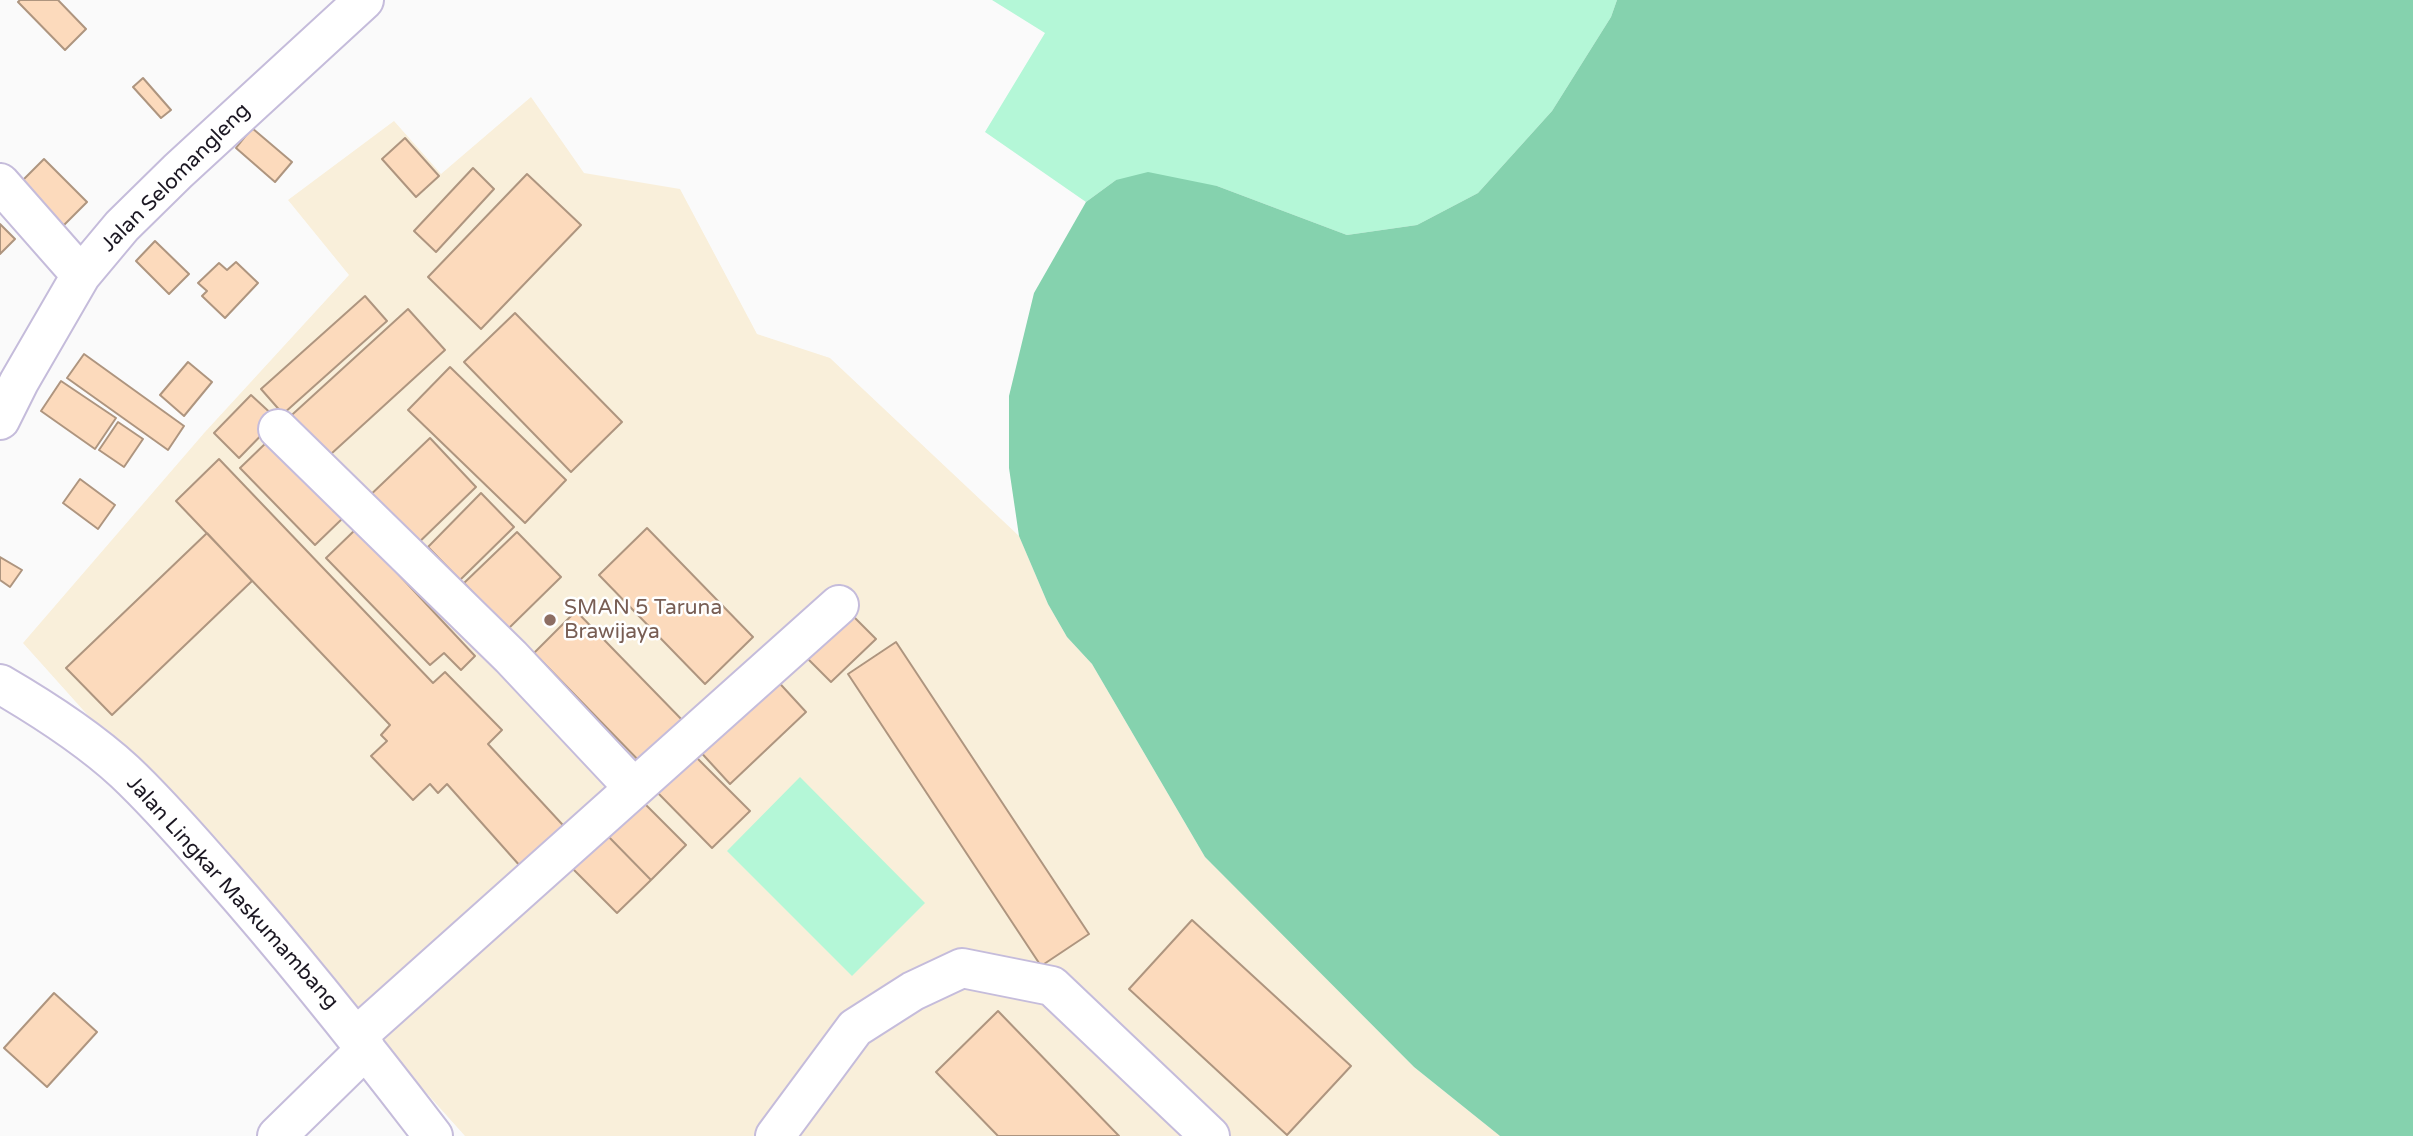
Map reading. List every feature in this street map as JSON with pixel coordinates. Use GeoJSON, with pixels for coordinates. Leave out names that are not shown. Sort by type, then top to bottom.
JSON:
{"type":"FeatureCollection","features":[{"type":"Feature","properties":{"kind":"street","name":"Jalan Selomangleng"},"geometry":{"type":"LineString","coordinates":[[0,420],[81,275],[122,226],[364,0]]}},
{"type":"Feature","properties":{"kind":"street"},"geometry":{"type":"LineString","coordinates":[[0,183],[81,275]]}},
{"type":"Feature","properties":{"kind":"street"},"geometry":{"type":"LineString","coordinates":[[278,429],[511,657],[634,788]]}},
{"type":"Feature","properties":{"kind":"street"},"geometry":{"type":"LineString","coordinates":[[277,1136],[361,1042],[634,788],[839,605]]}},
{"type":"Feature","properties":{"kind":"street","name":"Jalan Lingkar Maskumambang"},"geometry":{"type":"LineString","coordinates":[[0,684],[77,734],[124,772],[182,831],[259,918],[361,1042],[433,1136]]}},
{"type":"Feature","properties":{"kind":"street"},"geometry":{"type":"LineString","coordinates":[[775,1136],[855,1028],[913,991],[962,968],[1052,986],[1210,1136]]}},
{"type":"Feature","properties":{"kind":"shaded area","name":"SMAN 5 Taruna Brawijaya"},"geometry":{"type":"Polygon","coordinates":[[[531,97],[584,173],[680,189],[757,334],[830,358],[1019,536],[1048,604],[1067,637],[1092,664],[1205,857],[1414,1067],[1500,1136],[465,1136],[23,643],[205,432],[349,275],[288,200],[394,121],[441,174],[531,97]]]}},
{"type":"Feature","properties":{"kind":"green space"},"geometry":{"type":"Polygon","coordinates":[[[992,0],[1617,0],[1611,17],[1552,111],[1478,193],[1417,225],[1347,235],[1217,186],[1116,180],[1086,202],[985,132],[1045,33],[992,0]]]}},
{"type":"Feature","properties":{"kind":"green space"},"geometry":{"type":"Polygon","coordinates":[[[1617,0],[2413,0],[2413,1136],[1500,1136],[1414,1067],[1205,857],[1092,664],[1067,637],[1048,604],[1019,536],[1009,468],[1009,396],[1034,293],[1086,202],[1116,180],[1148,172],[1217,186],[1347,235],[1417,225],[1478,193],[1552,111],[1611,17],[1617,0]]]}},
{"type":"Feature","properties":{"kind":"green space"},"geometry":{"type":"Polygon","coordinates":[[[800,777],[925,903],[852,976],[727,851],[800,777]]]}},
{"type":"Feature","properties":{"kind":"building"},"geometry":{"type":"Polygon","coordinates":[[[58,0],[86,29],[65,50],[18,2],[58,0]]]}},
{"type":"Feature","properties":{"kind":"building"},"geometry":{"type":"Polygon","coordinates":[[[143,78],[171,110],[161,118],[133,87],[143,78]]]}},
{"type":"Feature","properties":{"kind":"building"},"geometry":{"type":"Polygon","coordinates":[[[252,128],[292,162],[275,182],[236,148],[252,128]]]}},
{"type":"Feature","properties":{"kind":"building"},"geometry":{"type":"Polygon","coordinates":[[[405,138],[439,176],[416,197],[382,159],[405,138]]]}},
{"type":"Feature","properties":{"kind":"building"},"geometry":{"type":"Polygon","coordinates":[[[44,159],[87,202],[57,232],[14,189],[44,159]]]}},
{"type":"Feature","properties":{"kind":"building"},"geometry":{"type":"Polygon","coordinates":[[[473,168],[494,189],[436,252],[414,231],[473,168]]]}},
{"type":"Feature","properties":{"kind":"building"},"geometry":{"type":"Polygon","coordinates":[[[527,174],[581,225],[481,329],[428,277],[527,174]]]}},
{"type":"Feature","properties":{"kind":"building"},"geometry":{"type":"Polygon","coordinates":[[[0,224],[15,239],[0,254],[0,224]]]}},
{"type":"Feature","properties":{"kind":"building"},"geometry":{"type":"Polygon","coordinates":[[[155,241],[189,274],[169,294],[136,261],[155,241]]]}},
{"type":"Feature","properties":{"kind":"building"},"geometry":{"type":"Polygon","coordinates":[[[236,262],[258,283],[225,318],[202,296],[207,291],[198,283],[219,263],[227,270],[236,262]]]}},
{"type":"Feature","properties":{"kind":"building"},"geometry":{"type":"Polygon","coordinates":[[[365,296],[387,321],[283,414],[261,389],[365,296]]]}},
{"type":"Feature","properties":{"kind":"building"},"geometry":{"type":"Polygon","coordinates":[[[408,309],[445,350],[320,464],[283,423],[408,309]]]}},
{"type":"Feature","properties":{"kind":"building"},"geometry":{"type":"Polygon","coordinates":[[[515,313],[622,422],[571,472],[464,362],[515,313]]]}},
{"type":"Feature","properties":{"kind":"building"},"geometry":{"type":"Polygon","coordinates":[[[84,354],[184,426],[168,450],[67,378],[84,354]]]}},
{"type":"Feature","properties":{"kind":"building"},"geometry":{"type":"Polygon","coordinates":[[[188,362],[212,382],[184,416],[160,395],[188,362]]]}},
{"type":"Feature","properties":{"kind":"building"},"geometry":{"type":"Polygon","coordinates":[[[450,367],[566,480],[525,523],[408,410],[450,367]]]}},
{"type":"Feature","properties":{"kind":"building"},"geometry":{"type":"Polygon","coordinates":[[[61,381],[116,418],[95,449],[41,411],[61,381]]]}},
{"type":"Feature","properties":{"kind":"building"},"geometry":{"type":"Polygon","coordinates":[[[251,395],[277,419],[239,458],[214,433],[251,395]]]}},
{"type":"Feature","properties":{"kind":"building"},"geometry":{"type":"Polygon","coordinates":[[[118,422],[143,439],[124,467],[99,450],[118,422]]]}},
{"type":"Feature","properties":{"kind":"building"},"geometry":{"type":"Polygon","coordinates":[[[430,438],[476,487],[410,551],[363,502],[430,438]]]}},
{"type":"Feature","properties":{"kind":"building"},"geometry":{"type":"Polygon","coordinates":[[[269,440],[344,517],[315,545],[240,468],[269,440]]]}},
{"type":"Feature","properties":{"kind":"building"},"geometry":{"type":"Polygon","coordinates":[[[219,459],[433,683],[445,672],[502,730],[488,744],[573,836],[529,876],[447,784],[438,793],[430,784],[413,800],[371,756],[387,741],[381,735],[390,725],[176,501],[219,459]]]}},
{"type":"Feature","properties":{"kind":"building"},"geometry":{"type":"Polygon","coordinates":[[[80,479],[115,505],[98,529],[63,503],[80,479]]]}},
{"type":"Feature","properties":{"kind":"building"},"geometry":{"type":"Polygon","coordinates":[[[481,493],[514,527],[460,580],[428,547],[481,493]]]}},
{"type":"Feature","properties":{"kind":"building"},"geometry":{"type":"Polygon","coordinates":[[[647,528],[753,637],[705,684],[599,575],[647,528]]]}},
{"type":"Feature","properties":{"kind":"building"},"geometry":{"type":"Polygon","coordinates":[[[356,529],[475,656],[461,670],[444,653],[430,665],[326,558],[356,529]]]}},
{"type":"Feature","properties":{"kind":"building"},"geometry":{"type":"Polygon","coordinates":[[[517,532],[561,577],[508,629],[464,583],[517,532]]]}},
{"type":"Feature","properties":{"kind":"building"},"geometry":{"type":"Polygon","coordinates":[[[207,533],[252,581],[112,715],[66,668],[207,533]]]}},
{"type":"Feature","properties":{"kind":"building"},"geometry":{"type":"Polygon","coordinates":[[[0,557],[22,570],[10,587],[0,580],[0,557]]]}},
{"type":"Feature","properties":{"kind":"building"},"geometry":{"type":"Polygon","coordinates":[[[844,607],[876,639],[831,682],[800,651],[844,607]]]}},
{"type":"Feature","properties":{"kind":"building"},"geometry":{"type":"Polygon","coordinates":[[[576,611],[687,725],[645,767],[534,653],[576,611]]]}},
{"type":"Feature","properties":{"kind":"building"},"geometry":{"type":"Polygon","coordinates":[[[896,642],[1089,934],[1041,966],[848,674],[896,642]]]}},
{"type":"Feature","properties":{"kind":"building"},"geometry":{"type":"Polygon","coordinates":[[[772,675],[806,712],[730,784],[696,747],[772,675]]]}},
{"type":"Feature","properties":{"kind":"building"},"geometry":{"type":"Polygon","coordinates":[[[692,753],[750,811],[712,848],[655,790],[692,753]]]}},
{"type":"Feature","properties":{"kind":"building"},"geometry":{"type":"Polygon","coordinates":[[[640,799],[686,845],[651,880],[605,833],[640,799]]]}},
{"type":"Feature","properties":{"kind":"building"},"geometry":{"type":"Polygon","coordinates":[[[605,833],[651,880],[617,913],[571,867],[605,833]]]}},
{"type":"Feature","properties":{"kind":"building"},"geometry":{"type":"Polygon","coordinates":[[[1192,920],[1351,1066],[1287,1135],[1129,989],[1192,920]]]}},
{"type":"Feature","properties":{"kind":"building"},"geometry":{"type":"Polygon","coordinates":[[[54,993],[97,1032],[47,1087],[4,1048],[54,993]]]}},
{"type":"Feature","properties":{"kind":"building"},"geometry":{"type":"Polygon","coordinates":[[[998,1011],[1119,1136],[998,1136],[936,1072],[998,1011]]]}},
{"type":"Feature","properties":{"kind":"place","name":"SMAN 5 Taruna Brawijaya"},"geometry":{"type":"Point","coordinates":[550,620]}}]}
